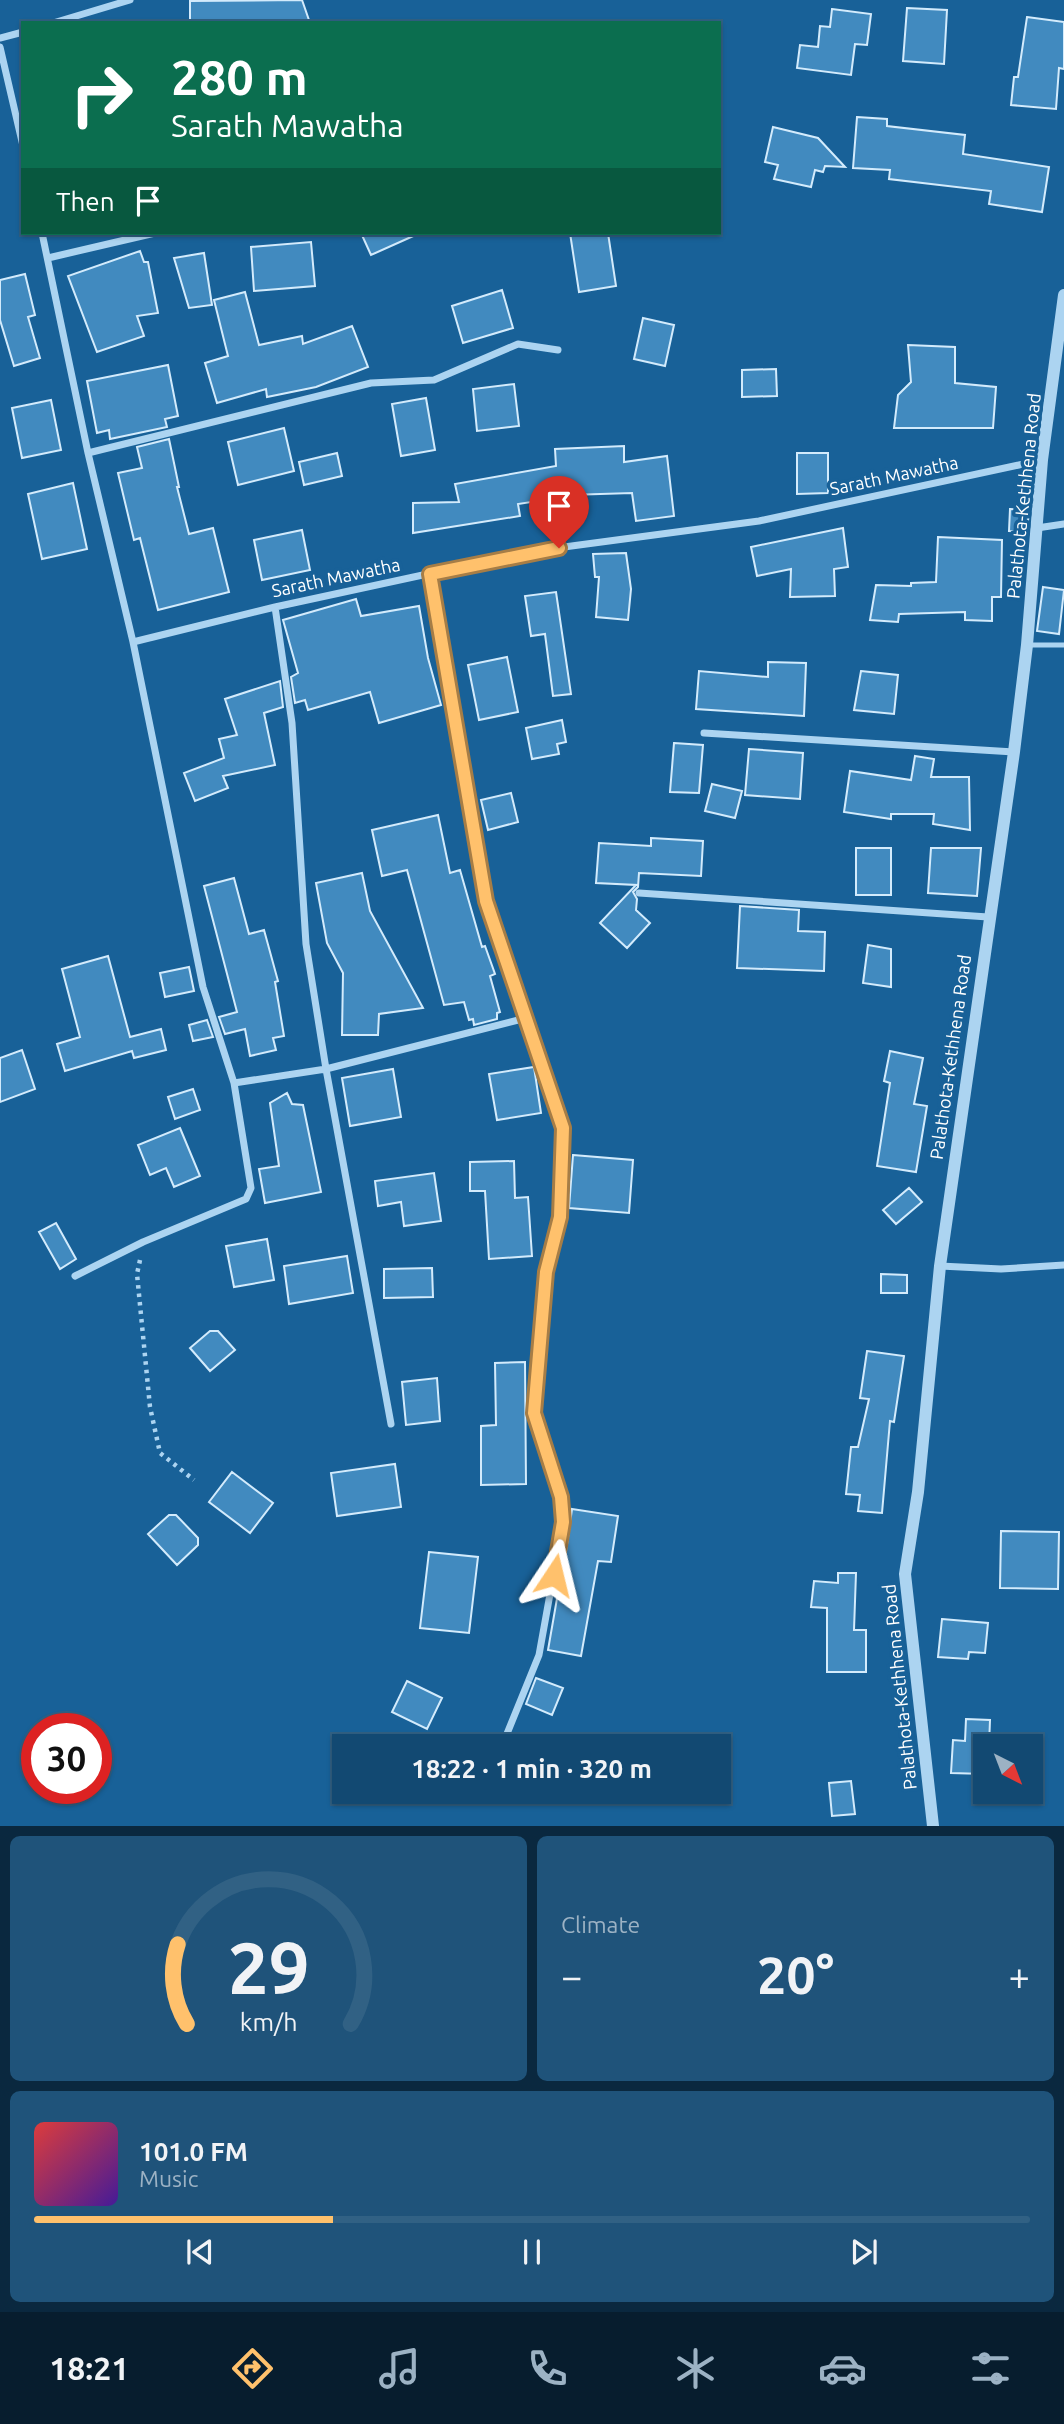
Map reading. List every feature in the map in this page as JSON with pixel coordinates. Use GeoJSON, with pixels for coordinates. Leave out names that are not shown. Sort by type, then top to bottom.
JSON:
{"type":"FeatureCollection","features":[{"type":"Feature","properties":{"kind":"street"},"geometry":{"type":"LineString","coordinates":[[60,21],[130,0]]}},
{"type":"Feature","properties":{"kind":"street"},"geometry":{"type":"LineString","coordinates":[[0,38],[21,33]]}},
{"type":"Feature","properties":{"kind":"street"},"geometry":{"type":"LineString","coordinates":[[0,47],[21,138]]}},
{"type":"Feature","properties":{"kind":"street"},"geometry":{"type":"LineString","coordinates":[[42,235],[88,453],[133,642],[203,987],[234,1083],[251,1188],[246,1199],[143,1242],[75,1276]]}},
{"type":"Feature","properties":{"kind":"street"},"geometry":{"type":"LineString","coordinates":[[48,258],[146,235]]}},
{"type":"Feature","properties":{"kind":"street","name":"Palathota-Kethhena Road"},"geometry":{"type":"LineString","coordinates":[[933,1825],[905,1574],[918,1492],[940,1266],[1014,752],[1027,645],[1042,460],[1064,295]]}},
{"type":"Feature","properties":{"kind":"street"},"geometry":{"type":"LineString","coordinates":[[88,453],[371,383],[434,380],[518,344],[558,350]]}},
{"type":"Feature","properties":{"kind":"street","name":"Sarath Mawatha"},"geometry":{"type":"LineString","coordinates":[[133,642],[275,607],[534,551],[759,521],[1042,460]]}},
{"type":"Feature","properties":{"kind":"street"},"geometry":{"type":"LineString","coordinates":[[1037,528],[1064,524]]}},
{"type":"Feature","properties":{"kind":"street"},"geometry":{"type":"LineString","coordinates":[[430,574],[486,901],[563,1128],[560,1217],[546,1272],[534,1413],[561,1497],[563,1522],[539,1655],[507,1734]]}},
{"type":"Feature","properties":{"kind":"street"},"geometry":{"type":"LineString","coordinates":[[275,607],[292,723],[306,944],[326,1069],[391,1424]]}},
{"type":"Feature","properties":{"kind":"street"},"geometry":{"type":"LineString","coordinates":[[704,733],[1014,752]]}},
{"type":"Feature","properties":{"kind":"street"},"geometry":{"type":"LineString","coordinates":[[639,893],[988,918]]}},
{"type":"Feature","properties":{"kind":"street"},"geometry":{"type":"LineString","coordinates":[[234,1083],[326,1069],[526,1018]]}},
{"type":"Feature","properties":{"kind":"street"},"geometry":{"type":"LineString","coordinates":[[940,1266],[1001,1269],[1064,1265]]}},
{"type":"Feature","properties":{"kind":"lane"},"geometry":{"type":"LineString","coordinates":[[1027,645],[1064,645]]}},
{"type":"Feature","properties":{"kind":"path"},"geometry":{"type":"LineString","coordinates":[[143,1242],[137,1275],[150,1407],[160,1452],[194,1480]]}},
{"type":"Feature","properties":{"kind":"building"},"geometry":{"type":"Polygon","coordinates":[[[302,0],[309,21],[190,21],[190,1],[302,0]]]}},
{"type":"Feature","properties":{"kind":"building"},"geometry":{"type":"Polygon","coordinates":[[[907,8],[947,10],[944,64],[903,61],[907,8]]]}},
{"type":"Feature","properties":{"kind":"building"},"geometry":{"type":"Polygon","coordinates":[[[832,9],[871,14],[867,45],[855,44],[851,75],[797,68],[800,45],[818,47],[820,26],[830,27],[832,9]]]}},
{"type":"Feature","properties":{"kind":"building"},"geometry":{"type":"Polygon","coordinates":[[[1027,17],[1064,22],[1064,69],[1059,68],[1056,109],[1011,105],[1027,17]]]}},
{"type":"Feature","properties":{"kind":"building"},"geometry":{"type":"Polygon","coordinates":[[[857,117],[887,119],[887,126],[965,135],[963,154],[1049,167],[1042,212],[989,204],[991,191],[889,179],[890,170],[853,168],[857,117]]]}},
{"type":"Feature","properties":{"kind":"building"},"geometry":{"type":"Polygon","coordinates":[[[773,127],[818,138],[845,167],[825,166],[823,172],[815,170],[811,187],[774,179],[778,165],[765,162],[773,127]]]}},
{"type":"Feature","properties":{"kind":"building"},"geometry":{"type":"Polygon","coordinates":[[[362,235],[416,235],[371,255],[362,235]]]}},
{"type":"Feature","properties":{"kind":"building"},"geometry":{"type":"Polygon","coordinates":[[[570,235],[608,235],[616,286],[579,292],[570,235]]]}},
{"type":"Feature","properties":{"kind":"building"},"geometry":{"type":"Polygon","coordinates":[[[311,242],[315,286],[254,291],[251,247],[311,242]]]}},
{"type":"Feature","properties":{"kind":"building"},"geometry":{"type":"Polygon","coordinates":[[[140,251],[144,262],[148,262],[158,313],[137,316],[144,336],[97,352],[68,276],[140,251]]]}},
{"type":"Feature","properties":{"kind":"building"},"geometry":{"type":"Polygon","coordinates":[[[204,253],[212,305],[189,308],[174,258],[204,253]]]}},
{"type":"Feature","properties":{"kind":"building"},"geometry":{"type":"Polygon","coordinates":[[[25,274],[35,315],[28,317],[40,358],[14,366],[0,320],[0,280],[25,274]]]}},
{"type":"Feature","properties":{"kind":"building"},"geometry":{"type":"Polygon","coordinates":[[[502,290],[513,328],[463,343],[452,306],[502,290]]]}},
{"type":"Feature","properties":{"kind":"building"},"geometry":{"type":"Polygon","coordinates":[[[245,292],[259,345],[302,336],[303,344],[352,326],[368,367],[316,387],[267,397],[266,389],[217,403],[205,363],[228,356],[214,300],[245,292]]]}},
{"type":"Feature","properties":{"kind":"building"},"geometry":{"type":"Polygon","coordinates":[[[643,318],[674,325],[665,366],[634,359],[643,318]]]}},
{"type":"Feature","properties":{"kind":"building"},"geometry":{"type":"Polygon","coordinates":[[[908,345],[955,347],[955,383],[996,387],[993,428],[894,428],[898,395],[911,382],[908,345]]]}},
{"type":"Feature","properties":{"kind":"building"},"geometry":{"type":"Polygon","coordinates":[[[168,365],[178,416],[165,419],[167,427],[110,439],[109,430],[97,433],[87,381],[168,365]]]}},
{"type":"Feature","properties":{"kind":"building"},"geometry":{"type":"Polygon","coordinates":[[[776,369],[777,396],[742,397],[742,370],[776,369]]]}},
{"type":"Feature","properties":{"kind":"building"},"geometry":{"type":"Polygon","coordinates":[[[514,384],[519,426],[477,431],[473,389],[514,384]]]}},
{"type":"Feature","properties":{"kind":"building"},"geometry":{"type":"Polygon","coordinates":[[[426,398],[435,450],[401,456],[392,404],[426,398]]]}},
{"type":"Feature","properties":{"kind":"building"},"geometry":{"type":"Polygon","coordinates":[[[51,400],[61,450],[22,458],[12,408],[51,400]]]}},
{"type":"Feature","properties":{"kind":"building"},"geometry":{"type":"Polygon","coordinates":[[[284,428],[294,471],[238,485],[228,442],[284,428]]]}},
{"type":"Feature","properties":{"kind":"building"},"geometry":{"type":"Polygon","coordinates":[[[169,439],[189,534],[213,528],[229,592],[158,610],[140,538],[134,540],[118,473],[142,468],[137,447],[169,439]]]}},
{"type":"Feature","properties":{"kind":"building"},"geometry":{"type":"Polygon","coordinates":[[[624,446],[624,462],[667,456],[674,516],[636,521],[632,493],[537,496],[538,501],[518,504],[520,516],[413,533],[413,503],[459,502],[455,484],[556,466],[555,449],[624,446]]]}},
{"type":"Feature","properties":{"kind":"building"},"geometry":{"type":"Polygon","coordinates":[[[337,453],[342,476],[304,485],[299,462],[337,453]]]}},
{"type":"Feature","properties":{"kind":"building"},"geometry":{"type":"Polygon","coordinates":[[[797,453],[828,453],[828,493],[797,494],[797,453]]]}},
{"type":"Feature","properties":{"kind":"building"},"geometry":{"type":"Polygon","coordinates":[[[73,483],[87,549],[42,559],[28,494],[73,483]]]}},
{"type":"Feature","properties":{"kind":"building"},"geometry":{"type":"Polygon","coordinates":[[[1010,509],[1029,510],[1027,532],[1009,531],[1010,509]]]}},
{"type":"Feature","properties":{"kind":"building"},"geometry":{"type":"Polygon","coordinates":[[[843,528],[848,567],[834,569],[835,596],[790,597],[791,569],[757,576],[751,547],[843,528]]]}},
{"type":"Feature","properties":{"kind":"building"},"geometry":{"type":"Polygon","coordinates":[[[302,530],[310,570],[262,580],[254,540],[302,530]]]}},
{"type":"Feature","properties":{"kind":"building"},"geometry":{"type":"Polygon","coordinates":[[[938,537],[1002,540],[1001,597],[992,597],[992,621],[965,620],[965,612],[899,614],[898,622],[870,620],[876,585],[911,586],[911,583],[936,582],[938,537]]]}},
{"type":"Feature","properties":{"kind":"building"},"geometry":{"type":"Polygon","coordinates":[[[626,553],[631,589],[628,620],[596,617],[599,577],[595,577],[593,554],[626,553]]]}},
{"type":"Feature","properties":{"kind":"building"},"geometry":{"type":"Polygon","coordinates":[[[1043,587],[1064,590],[1059,634],[1037,631],[1043,587]]]}},
{"type":"Feature","properties":{"kind":"building"},"geometry":{"type":"Polygon","coordinates":[[[556,592],[571,694],[553,696],[545,634],[531,636],[525,596],[556,592]]]}},
{"type":"Feature","properties":{"kind":"building"},"geometry":{"type":"Polygon","coordinates":[[[356,599],[361,616],[419,606],[428,658],[441,705],[379,723],[370,692],[308,710],[305,700],[295,703],[291,677],[298,673],[283,620],[356,599]]]}},
{"type":"Feature","properties":{"kind":"building"},"geometry":{"type":"Polygon","coordinates":[[[507,657],[518,712],[479,720],[468,665],[507,657]]]}},
{"type":"Feature","properties":{"kind":"building"},"geometry":{"type":"Polygon","coordinates":[[[768,662],[806,663],[804,716],[696,709],[699,671],[768,677],[768,662]]]}},
{"type":"Feature","properties":{"kind":"building"},"geometry":{"type":"Polygon","coordinates":[[[861,671],[898,675],[894,714],[854,710],[861,671]]]}},
{"type":"Feature","properties":{"kind":"building"},"geometry":{"type":"Polygon","coordinates":[[[280,681],[283,707],[264,713],[275,765],[223,776],[228,788],[195,801],[184,773],[224,758],[219,739],[237,735],[225,699],[280,681]]]}},
{"type":"Feature","properties":{"kind":"building"},"geometry":{"type":"Polygon","coordinates":[[[562,720],[566,742],[557,744],[559,754],[532,759],[526,728],[562,720]]]}},
{"type":"Feature","properties":{"kind":"building"},"geometry":{"type":"Polygon","coordinates":[[[674,743],[703,745],[699,793],[670,792],[674,743]]]}},
{"type":"Feature","properties":{"kind":"building"},"geometry":{"type":"Polygon","coordinates":[[[749,749],[803,753],[800,799],[745,795],[749,749]]]}},
{"type":"Feature","properties":{"kind":"building"},"geometry":{"type":"Polygon","coordinates":[[[915,756],[934,759],[931,777],[969,777],[970,830],[933,824],[934,814],[891,814],[891,819],[844,812],[850,771],[911,780],[915,756]]]}},
{"type":"Feature","properties":{"kind":"building"},"geometry":{"type":"Polygon","coordinates":[[[712,784],[742,791],[735,818],[705,811],[712,784]]]}},
{"type":"Feature","properties":{"kind":"building"},"geometry":{"type":"Polygon","coordinates":[[[511,793],[518,822],[488,830],[481,800],[511,793]]]}},
{"type":"Feature","properties":{"kind":"building"},"geometry":{"type":"Polygon","coordinates":[[[438,815],[450,873],[460,870],[482,947],[485,946],[495,974],[490,976],[500,1012],[497,1013],[497,1019],[474,1025],[473,1019],[469,1020],[464,1002],[444,1005],[407,870],[382,876],[372,830],[438,815]]]}},
{"type":"Feature","properties":{"kind":"building"},"geometry":{"type":"Polygon","coordinates":[[[651,838],[703,841],[701,876],[639,873],[638,887],[633,892],[637,899],[636,910],[650,923],[627,948],[600,923],[636,885],[596,883],[599,843],[651,846],[651,838]]]}},
{"type":"Feature","properties":{"kind":"building"},"geometry":{"type":"Polygon","coordinates":[[[856,848],[891,848],[891,895],[856,895],[856,848]]]}},
{"type":"Feature","properties":{"kind":"building"},"geometry":{"type":"Polygon","coordinates":[[[931,848],[981,848],[977,896],[928,893],[931,848]]]}},
{"type":"Feature","properties":{"kind":"building"},"geometry":{"type":"Polygon","coordinates":[[[362,873],[370,911],[423,1008],[379,1014],[378,1035],[342,1035],[343,973],[327,943],[316,883],[362,873]]]}},
{"type":"Feature","properties":{"kind":"building"},"geometry":{"type":"Polygon","coordinates":[[[234,878],[249,934],[264,930],[278,981],[275,982],[284,1036],[273,1038],[276,1050],[250,1056],[245,1029],[225,1034],[219,1017],[237,1012],[204,886],[234,878]]]}},
{"type":"Feature","properties":{"kind":"building"},"geometry":{"type":"Polygon","coordinates":[[[740,906],[799,910],[798,931],[825,932],[824,971],[737,968],[740,906]]]}},
{"type":"Feature","properties":{"kind":"building"},"geometry":{"type":"Polygon","coordinates":[[[868,945],[891,949],[891,987],[863,983],[868,945]]]}},
{"type":"Feature","properties":{"kind":"building"},"geometry":{"type":"Polygon","coordinates":[[[108,956],[130,1037],[161,1029],[166,1050],[134,1058],[132,1051],[65,1071],[57,1044],[80,1037],[62,969],[108,956]]]}},
{"type":"Feature","properties":{"kind":"building"},"geometry":{"type":"Polygon","coordinates":[[[189,967],[194,991],[165,997],[160,973],[189,967]]]}},
{"type":"Feature","properties":{"kind":"building"},"geometry":{"type":"Polygon","coordinates":[[[207,1020],[213,1037],[193,1041],[189,1025],[207,1020]]]}},
{"type":"Feature","properties":{"kind":"building"},"geometry":{"type":"Polygon","coordinates":[[[22,1050],[35,1089],[0,1102],[0,1058],[22,1050]]]}},
{"type":"Feature","properties":{"kind":"building"},"geometry":{"type":"Polygon","coordinates":[[[890,1051],[923,1058],[914,1104],[927,1106],[916,1172],[877,1166],[890,1083],[884,1081],[890,1051]]]}},
{"type":"Feature","properties":{"kind":"building"},"geometry":{"type":"Polygon","coordinates":[[[534,1067],[541,1113],[497,1120],[489,1074],[534,1067]]]}},
{"type":"Feature","properties":{"kind":"building"},"geometry":{"type":"Polygon","coordinates":[[[393,1069],[401,1117],[350,1126],[342,1078],[393,1069]]]}},
{"type":"Feature","properties":{"kind":"building"},"geometry":{"type":"Polygon","coordinates":[[[193,1089],[200,1110],[175,1119],[168,1097],[193,1089]]]}},
{"type":"Feature","properties":{"kind":"building"},"geometry":{"type":"Polygon","coordinates":[[[287,1093],[292,1104],[303,1105],[321,1192],[265,1203],[259,1169],[279,1166],[270,1103],[287,1093]]]}},
{"type":"Feature","properties":{"kind":"building"},"geometry":{"type":"Polygon","coordinates":[[[180,1128],[200,1176],[174,1187],[166,1168],[150,1175],[138,1145],[180,1128]]]}},
{"type":"Feature","properties":{"kind":"building"},"geometry":{"type":"Polygon","coordinates":[[[573,1155],[633,1160],[629,1213],[569,1208],[573,1155]]]}},
{"type":"Feature","properties":{"kind":"building"},"geometry":{"type":"Polygon","coordinates":[[[514,1161],[515,1198],[528,1197],[532,1256],[489,1259],[485,1191],[470,1191],[470,1162],[514,1161]]]}},
{"type":"Feature","properties":{"kind":"building"},"geometry":{"type":"Polygon","coordinates":[[[434,1173],[441,1221],[404,1226],[401,1202],[378,1206],[375,1181],[434,1173]]]}},
{"type":"Feature","properties":{"kind":"building"},"geometry":{"type":"Polygon","coordinates":[[[909,1188],[922,1202],[896,1224],[883,1210],[909,1188]]]}},
{"type":"Feature","properties":{"kind":"building"},"geometry":{"type":"Polygon","coordinates":[[[56,1223],[76,1259],[60,1269],[39,1232],[56,1223]]]}},
{"type":"Feature","properties":{"kind":"building"},"geometry":{"type":"Polygon","coordinates":[[[267,1239],[274,1280],[234,1287],[226,1246],[267,1239]]]}},
{"type":"Feature","properties":{"kind":"building"},"geometry":{"type":"Polygon","coordinates":[[[347,1256],[353,1293],[289,1304],[284,1266],[347,1256]]]}},
{"type":"Feature","properties":{"kind":"building"},"geometry":{"type":"Polygon","coordinates":[[[432,1268],[433,1297],[384,1298],[384,1269],[432,1268]]]}},
{"type":"Feature","properties":{"kind":"building"},"geometry":{"type":"Polygon","coordinates":[[[881,1274],[907,1275],[907,1293],[881,1293],[881,1274]]]}},
{"type":"Feature","properties":{"kind":"building"},"geometry":{"type":"Polygon","coordinates":[[[210,1331],[218,1331],[235,1350],[210,1371],[190,1348],[210,1331]]]}},
{"type":"Feature","properties":{"kind":"building"},"geometry":{"type":"Polygon","coordinates":[[[867,1351],[904,1356],[894,1422],[890,1421],[882,1513],[858,1511],[860,1495],[846,1494],[851,1447],[858,1447],[869,1399],[860,1398],[867,1351]]]}},
{"type":"Feature","properties":{"kind":"building"},"geometry":{"type":"Polygon","coordinates":[[[525,1362],[526,1484],[481,1485],[481,1426],[496,1425],[495,1363],[525,1362]]]}},
{"type":"Feature","properties":{"kind":"building"},"geometry":{"type":"Polygon","coordinates":[[[437,1378],[440,1421],[406,1425],[402,1382],[437,1378]]]}},
{"type":"Feature","properties":{"kind":"building"},"geometry":{"type":"Polygon","coordinates":[[[395,1464],[401,1507],[337,1516],[331,1473],[395,1464]]]}},
{"type":"Feature","properties":{"kind":"building"},"geometry":{"type":"Polygon","coordinates":[[[232,1472],[273,1503],[250,1533],[209,1502],[232,1472]]]}},
{"type":"Feature","properties":{"kind":"building"},"geometry":{"type":"Polygon","coordinates":[[[572,1509],[618,1516],[611,1562],[598,1561],[581,1656],[548,1650],[561,1587],[572,1509]]]}},
{"type":"Feature","properties":{"kind":"building"},"geometry":{"type":"Polygon","coordinates":[[[169,1515],[176,1515],[198,1538],[198,1545],[177,1565],[148,1534],[169,1515]]]}},
{"type":"Feature","properties":{"kind":"building"},"geometry":{"type":"Polygon","coordinates":[[[1001,1531],[1059,1532],[1058,1589],[1000,1588],[1001,1531]]]}},
{"type":"Feature","properties":{"kind":"building"},"geometry":{"type":"Polygon","coordinates":[[[429,1552],[478,1557],[469,1633],[420,1628],[429,1552]]]}},
{"type":"Feature","properties":{"kind":"building"},"geometry":{"type":"Polygon","coordinates":[[[838,1573],[856,1573],[854,1630],[866,1630],[866,1672],[827,1672],[827,1608],[811,1607],[814,1581],[838,1583],[838,1573]]]}},
{"type":"Feature","properties":{"kind":"building"},"geometry":{"type":"Polygon","coordinates":[[[942,1619],[988,1623],[985,1653],[969,1652],[968,1659],[938,1657],[942,1619]]]}},
{"type":"Feature","properties":{"kind":"building"},"geometry":{"type":"Polygon","coordinates":[[[536,1678],[563,1688],[552,1715],[526,1704],[536,1678]]]}},
{"type":"Feature","properties":{"kind":"building"},"geometry":{"type":"Polygon","coordinates":[[[407,1681],[442,1698],[427,1729],[392,1712],[407,1681]]]}},
{"type":"Feature","properties":{"kind":"building"},"geometry":{"type":"Polygon","coordinates":[[[966,1719],[990,1720],[989,1734],[973,1734],[973,1774],[951,1773],[953,1740],[965,1741],[966,1719]]]}},
{"type":"Feature","properties":{"kind":"building"},"geometry":{"type":"Polygon","coordinates":[[[851,1781],[855,1814],[832,1816],[829,1783],[851,1781]]]}},
{"type":"Feature","properties":{"kind":"route"},"geometry":{"type":"LineString","coordinates":[[554,1575],[563,1522],[561,1497],[534,1413],[546,1272],[560,1217],[563,1128],[486,901],[430,574],[559,548]]}}]}
